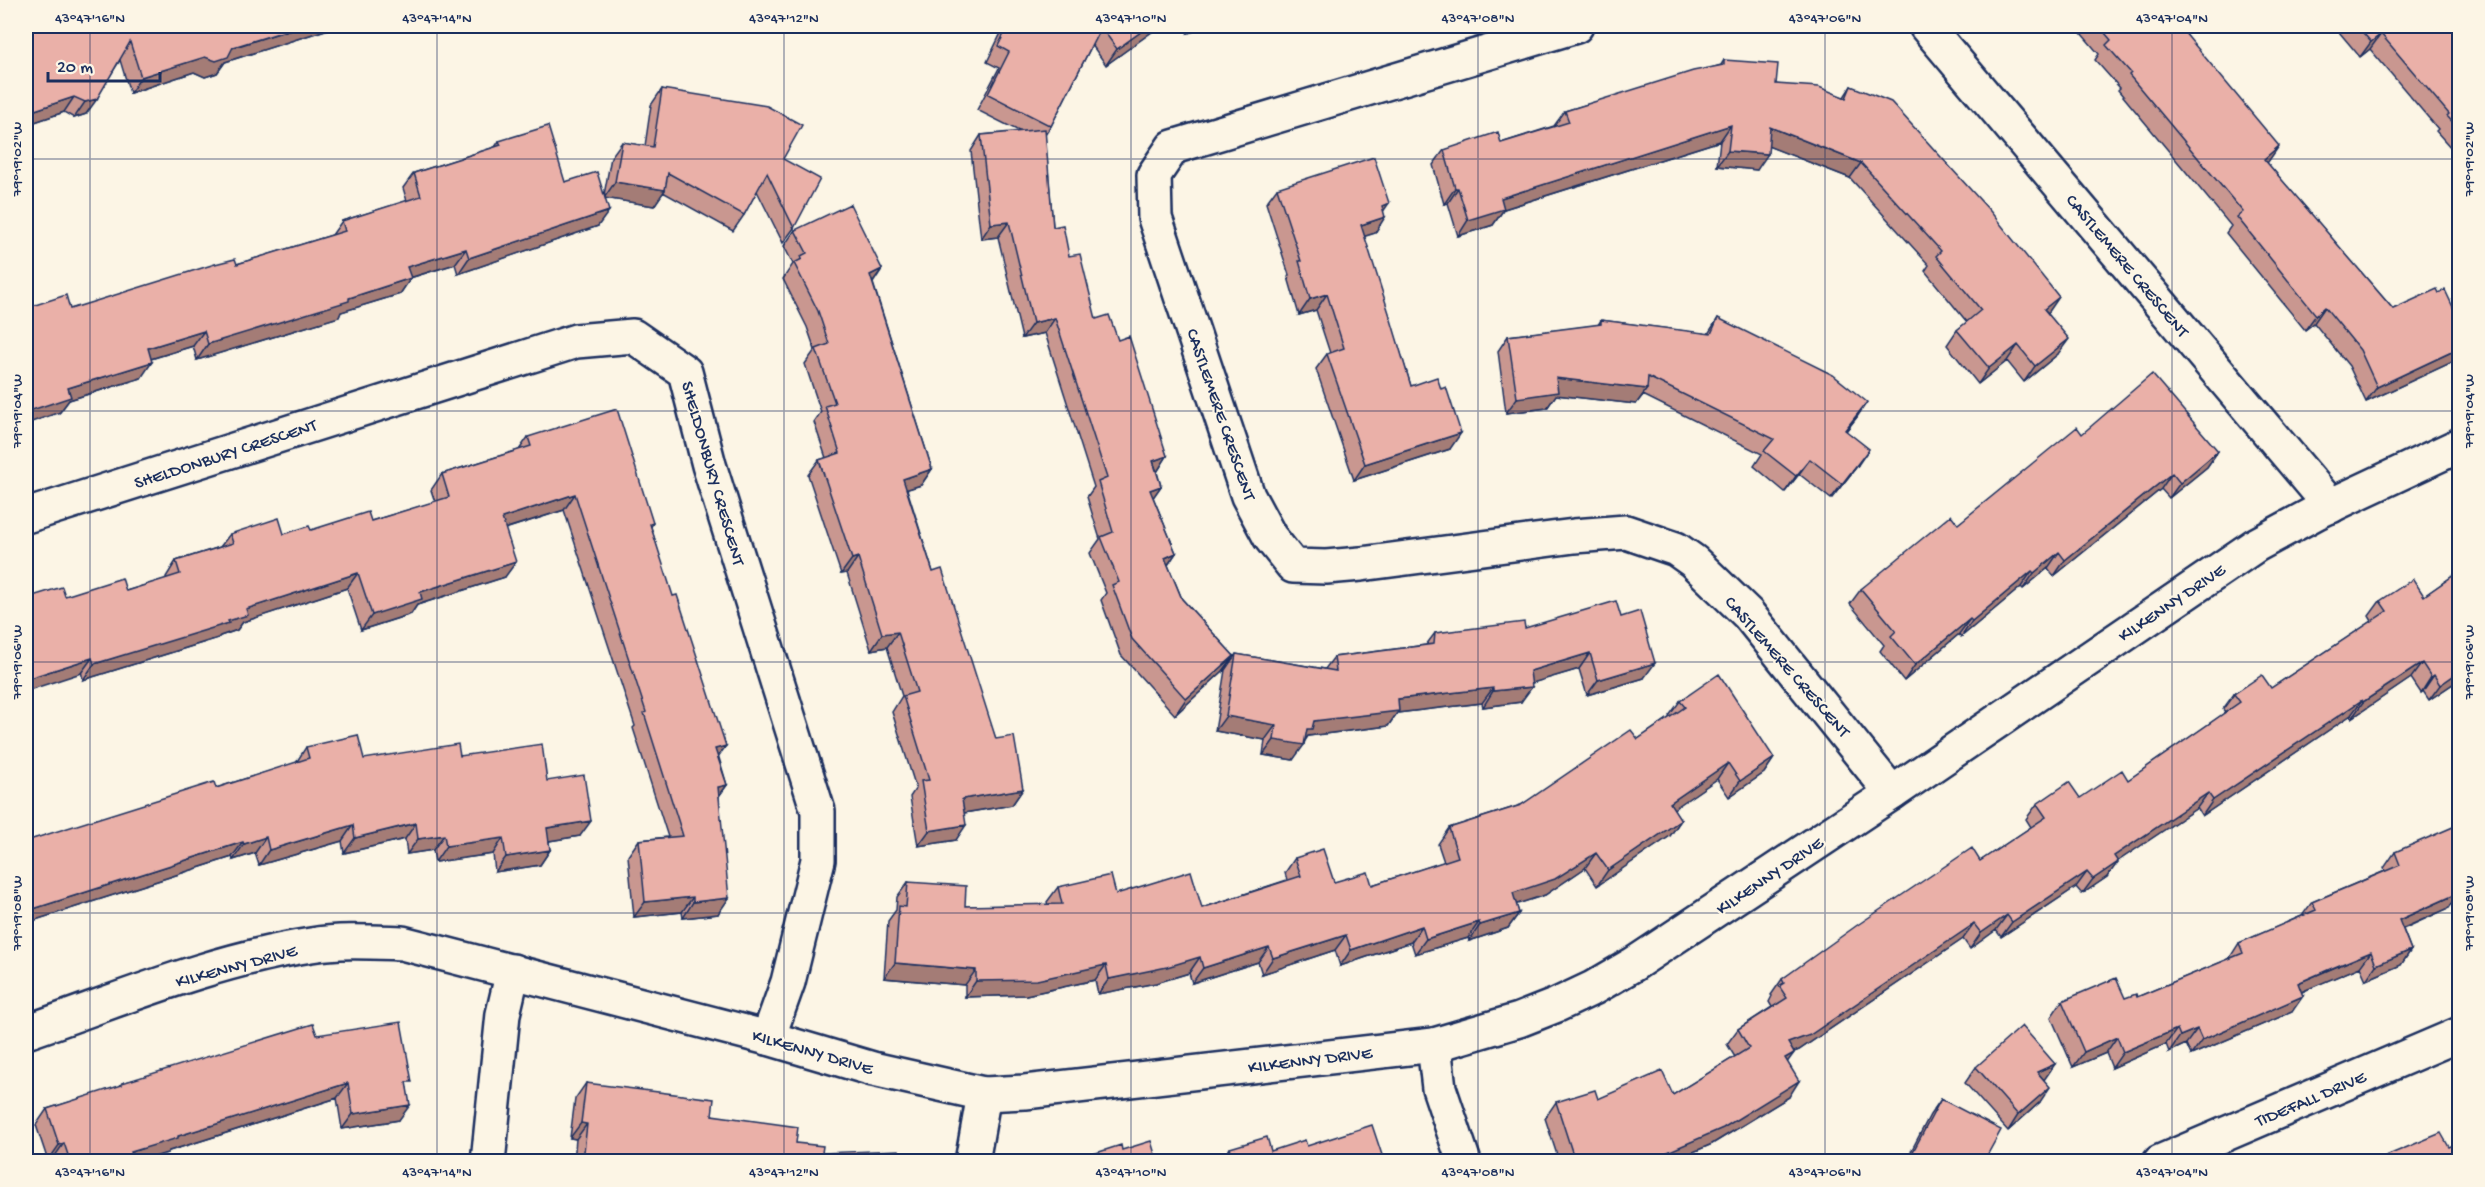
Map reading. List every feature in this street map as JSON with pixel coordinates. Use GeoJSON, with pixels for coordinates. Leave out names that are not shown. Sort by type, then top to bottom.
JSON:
{"type":"FeatureCollection","features":[{"type":"Feature","properties":{"kind":"street","name":"CASTLEMERE CRESCENT"},"geometry":{"type":"LineString","coordinates":[[1576,26],[1173,147],[1154,176],[1155,218],[1248,496],[1270,537],[1293,566],[1326,567],[1361,564],[1574,536],[1626,532],[1676,549],[1693,561],[1748,614],[1892,793]]}},
{"type":"Feature","properties":{"kind":"street","name":"CASTLEMERE CRESCENT"},"geometry":{"type":"LineString","coordinates":[[1926,26],[2331,506]]}},
{"type":"Feature","properties":{"kind":"street","name":"SHELDONBURY CRESCENT"},"geometry":{"type":"LineString","coordinates":[[26,516],[576,342],[633,336],[685,372],[710,465],[818,811],[818,860],[788,982],[768,1038]]}},
{"type":"Feature","properties":{"kind":"street","name":"KILKENNY DRIVE"},"geometry":{"type":"LineString","coordinates":[[26,1032],[217,966],[257,955],[312,945],[365,942],[402,943],[768,1038],[873,1069],[984,1094],[1025,1092],[1434,1045],[1519,1020],[1593,988],[1634,964],[1892,793],[2256,545],[2331,506],[2460,445]]}},
{"type":"Feature","properties":{"kind":"street"},"geometry":{"type":"LineString","coordinates":[[488,1161],[503,1014],[513,971]]}},
{"type":"Feature","properties":{"kind":"street","name":"TIDEFALL DRIVE"},"geometry":{"type":"LineString","coordinates":[[2160,1161],[2460,1034]]}},
{"type":"Feature","properties":{"kind":"street"},"geometry":{"type":"LineString","coordinates":[[1434,1045],[1439,1088],[1464,1161]]}},
{"type":"Feature","properties":{"kind":"street"},"geometry":{"type":"LineString","coordinates":[[972,1161],[984,1094]]}},
{"type":"Feature","properties":{"kind":"building"},"geometry":{"type":"Polygon","coordinates":[[[26,26],[301,26],[233,47],[228,57],[216,61],[205,57],[141,77],[130,42],[97,99],[85,102],[74,97],[26,113],[26,26]]]}},
{"type":"Feature","properties":{"kind":"building"},"geometry":{"type":"Polygon","coordinates":[[[1008,26],[1149,26],[1117,49],[1101,27],[1051,126],[988,94],[1009,52],[998,46],[1008,26]]]}},
{"type":"Feature","properties":{"kind":"building"},"geometry":{"type":"Polygon","coordinates":[[[2099,26],[2179,26],[2279,146],[2264,159],[2393,309],[2437,289],[2439,293],[2445,290],[2460,322],[2460,348],[2377,387],[2360,350],[2325,307],[2316,315],[2237,217],[2243,212],[2129,75],[2131,73],[2106,45],[2111,40],[2099,26]]]}},
{"type":"Feature","properties":{"kind":"building"},"geometry":{"type":"Polygon","coordinates":[[[2357,26],[2450,26],[2460,36],[2460,130],[2381,34],[2371,42],[2357,26]]]}},
{"type":"Feature","properties":{"kind":"building"},"geometry":{"type":"Polygon","coordinates":[[[1724,60],[1778,64],[1776,84],[1819,87],[1846,98],[1851,86],[1891,102],[1990,211],[2059,297],[2044,309],[2069,339],[2035,366],[2018,345],[1989,368],[1957,330],[1981,310],[1936,256],[1941,251],[1861,163],[1770,127],[1768,154],[1728,151],[1731,125],[1501,198],[1504,209],[1468,220],[1458,188],[1455,188],[1444,150],[1498,132],[1501,143],[1569,122],[1565,111],[1693,71],[1724,65],[1724,60]]]}},
{"type":"Feature","properties":{"kind":"building"},"geometry":{"type":"Polygon","coordinates":[[[662,89],[767,106],[802,125],[783,159],[820,179],[794,228],[767,173],[744,215],[668,173],[665,190],[615,182],[622,142],[653,147],[662,89]]]}},
{"type":"Feature","properties":{"kind":"building"},"geometry":{"type":"Polygon","coordinates":[[[548,126],[565,182],[597,172],[609,211],[469,258],[466,249],[407,267],[411,278],[349,298],[349,301],[208,344],[204,331],[148,348],[152,362],[68,388],[71,397],[26,412],[26,308],[66,295],[70,309],[215,264],[235,259],[237,264],[345,231],[342,221],[421,196],[414,173],[501,145],[499,141],[548,126]]]}},
{"type":"Feature","properties":{"kind":"building"},"geometry":{"type":"Polygon","coordinates":[[[1045,129],[1053,227],[1063,225],[1069,256],[1080,254],[1096,319],[1109,315],[1118,340],[1129,336],[1167,456],[1153,461],[1161,486],[1150,490],[1176,553],[1165,558],[1182,599],[1234,656],[1186,699],[1132,639],[1112,585],[1119,582],[1101,537],[1113,532],[1098,482],[1107,478],[1055,318],[1033,323],[1009,222],[991,224],[981,135],[1045,129]]]}},
{"type":"Feature","properties":{"kind":"building"},"geometry":{"type":"Polygon","coordinates":[[[1374,157],[1389,203],[1382,206],[1385,217],[1361,225],[1411,386],[1437,377],[1441,389],[1446,387],[1461,433],[1365,464],[1327,354],[1344,348],[1327,294],[1310,299],[1299,261],[1301,261],[1277,188],[1374,157]]]}},
{"type":"Feature","properties":{"kind":"building"},"geometry":{"type":"Polygon","coordinates":[[[850,204],[882,269],[870,275],[932,469],[903,479],[933,572],[942,569],[996,739],[1014,736],[1023,789],[962,799],[966,825],[929,831],[921,781],[929,780],[903,696],[917,692],[898,632],[882,634],[858,557],[852,559],[819,460],[840,453],[825,406],[835,403],[816,349],[829,344],[818,311],[794,263],[807,253],[795,230],[850,204]]]}},
{"type":"Feature","properties":{"kind":"building"},"geometry":{"type":"Polygon","coordinates":[[[1718,318],[1833,375],[1867,402],[1845,430],[1869,449],[1842,484],[1810,459],[1796,476],[1764,451],[1774,439],[1648,377],[1647,389],[1556,378],[1558,392],[1517,398],[1508,336],[1601,324],[1601,320],[1711,334],[1718,318]]]}},
{"type":"Feature","properties":{"kind":"building"},"geometry":{"type":"Polygon","coordinates":[[[2152,374],[2218,451],[2180,483],[2172,473],[2065,560],[2059,552],[2034,573],[2032,571],[1915,665],[1891,636],[1896,631],[1861,589],[1951,515],[1958,524],[2077,427],[2082,434],[2152,374]]]}},
{"type":"Feature","properties":{"kind":"building"},"geometry":{"type":"Polygon","coordinates":[[[617,409],[673,596],[677,595],[726,746],[715,749],[727,785],[718,787],[729,898],[693,902],[693,897],[645,902],[639,840],[683,836],[644,713],[646,712],[575,494],[502,518],[516,562],[420,592],[422,599],[372,615],[358,573],[246,609],[248,615],[228,621],[229,623],[94,664],[92,658],[26,679],[26,598],[62,587],[65,596],[122,578],[126,591],[180,574],[176,561],[233,543],[230,534],[279,518],[284,534],[309,526],[311,530],[368,512],[371,521],[449,497],[442,474],[531,446],[528,437],[617,409]]]}},
{"type":"Feature","properties":{"kind":"building"},"geometry":{"type":"Polygon","coordinates":[[[2460,571],[2460,671],[2440,685],[2434,675],[2431,677],[2422,663],[2363,702],[2362,700],[2213,800],[2208,793],[2114,856],[2118,862],[2093,879],[2087,872],[2012,922],[2007,915],[1981,933],[1974,924],[1810,1035],[1788,1043],[1794,1053],[1785,1058],[1799,1081],[1723,1128],[1647,1161],[1575,1161],[1556,1102],[1595,1090],[1598,1099],[1662,1071],[1673,1095],[1749,1048],[1738,1029],[1787,998],[1779,986],[1784,983],[1782,979],[1972,848],[1980,861],[2046,817],[2037,804],[2069,782],[2080,798],[2122,770],[2128,780],[2240,702],[2234,694],[2262,675],[2271,688],[2387,611],[2380,601],[2413,579],[2424,596],[2460,571]]]}},
{"type":"Feature","properties":{"kind":"building"},"geometry":{"type":"Polygon","coordinates":[[[1616,601],[1621,617],[1640,611],[1655,663],[1598,680],[1590,653],[1530,671],[1532,687],[1493,691],[1493,688],[1398,699],[1399,711],[1314,721],[1312,729],[1307,729],[1304,745],[1274,740],[1276,725],[1226,716],[1236,654],[1336,671],[1334,657],[1434,644],[1435,633],[1524,622],[1525,628],[1616,601]]]}},
{"type":"Feature","properties":{"kind":"building"},"geometry":{"type":"Polygon","coordinates":[[[1719,674],[1774,758],[1740,781],[1728,763],[1670,803],[1681,820],[1608,870],[1596,853],[1555,879],[1513,893],[1519,913],[1480,925],[1479,922],[1426,939],[1422,926],[1351,950],[1346,935],[1273,958],[1269,947],[1203,968],[1200,957],[1167,967],[1109,979],[1106,965],[1037,980],[976,981],[976,970],[895,963],[899,906],[906,907],[908,882],[966,886],[965,906],[1062,904],[1058,887],[1111,875],[1116,894],[1191,871],[1202,908],[1301,876],[1295,858],[1323,849],[1334,882],[1368,872],[1372,885],[1458,857],[1449,828],[1521,805],[1631,730],[1638,739],[1685,707],[1680,701],[1719,674]]]}},
{"type":"Feature","properties":{"kind":"building"},"geometry":{"type":"Polygon","coordinates":[[[358,735],[364,759],[458,744],[460,756],[542,744],[547,781],[584,775],[591,821],[547,828],[550,850],[506,857],[503,838],[446,846],[444,835],[418,839],[416,823],[355,838],[353,825],[269,850],[266,837],[244,844],[243,842],[33,909],[26,914],[26,841],[214,782],[216,788],[309,758],[306,747],[358,735]]]}},
{"type":"Feature","properties":{"kind":"building"},"geometry":{"type":"Polygon","coordinates":[[[2460,824],[2460,881],[2455,883],[2459,893],[2399,920],[2411,950],[2376,965],[2371,952],[2330,969],[2298,983],[2303,996],[2202,1040],[2197,1029],[2180,1036],[2177,1029],[2123,1052],[2117,1037],[2084,1052],[2062,1001],[2116,978],[2125,998],[2136,994],[2137,997],[2243,953],[2239,943],[2316,910],[2312,902],[2400,865],[2395,852],[2460,824]]]}},
{"type":"Feature","properties":{"kind":"building"},"geometry":{"type":"Polygon","coordinates":[[[401,1022],[412,1082],[406,1082],[410,1105],[353,1114],[348,1083],[131,1152],[134,1161],[70,1161],[64,1143],[59,1145],[47,1109],[122,1085],[122,1083],[313,1024],[317,1035],[401,1022]]]}},
{"type":"Feature","properties":{"kind":"building"},"geometry":{"type":"Polygon","coordinates":[[[2022,1026],[2055,1064],[2037,1072],[2050,1087],[2018,1115],[1976,1067],[2022,1026]]]}},
{"type":"Feature","properties":{"kind":"building"},"geometry":{"type":"Polygon","coordinates":[[[586,1083],[714,1099],[712,1115],[798,1127],[796,1143],[823,1146],[822,1153],[899,1150],[899,1161],[583,1161],[587,1124],[581,1123],[586,1083]]]}},
{"type":"Feature","properties":{"kind":"building"},"geometry":{"type":"Polygon","coordinates":[[[1941,1099],[2001,1130],[1984,1161],[1908,1161],[1941,1099]]]}},
{"type":"Feature","properties":{"kind":"building"},"geometry":{"type":"Polygon","coordinates":[[[1372,1125],[1384,1161],[1234,1161],[1230,1148],[1267,1137],[1271,1151],[1305,1140],[1307,1146],[1372,1125]]]}},
{"type":"Feature","properties":{"kind":"building"},"geometry":{"type":"Polygon","coordinates":[[[2441,1133],[2449,1147],[2460,1142],[2460,1161],[2374,1161],[2441,1133]]]}},
{"type":"Feature","properties":{"kind":"building"},"geometry":{"type":"Polygon","coordinates":[[[1151,1141],[1157,1161],[1071,1161],[1121,1145],[1122,1150],[1151,1141]]]}}]}
